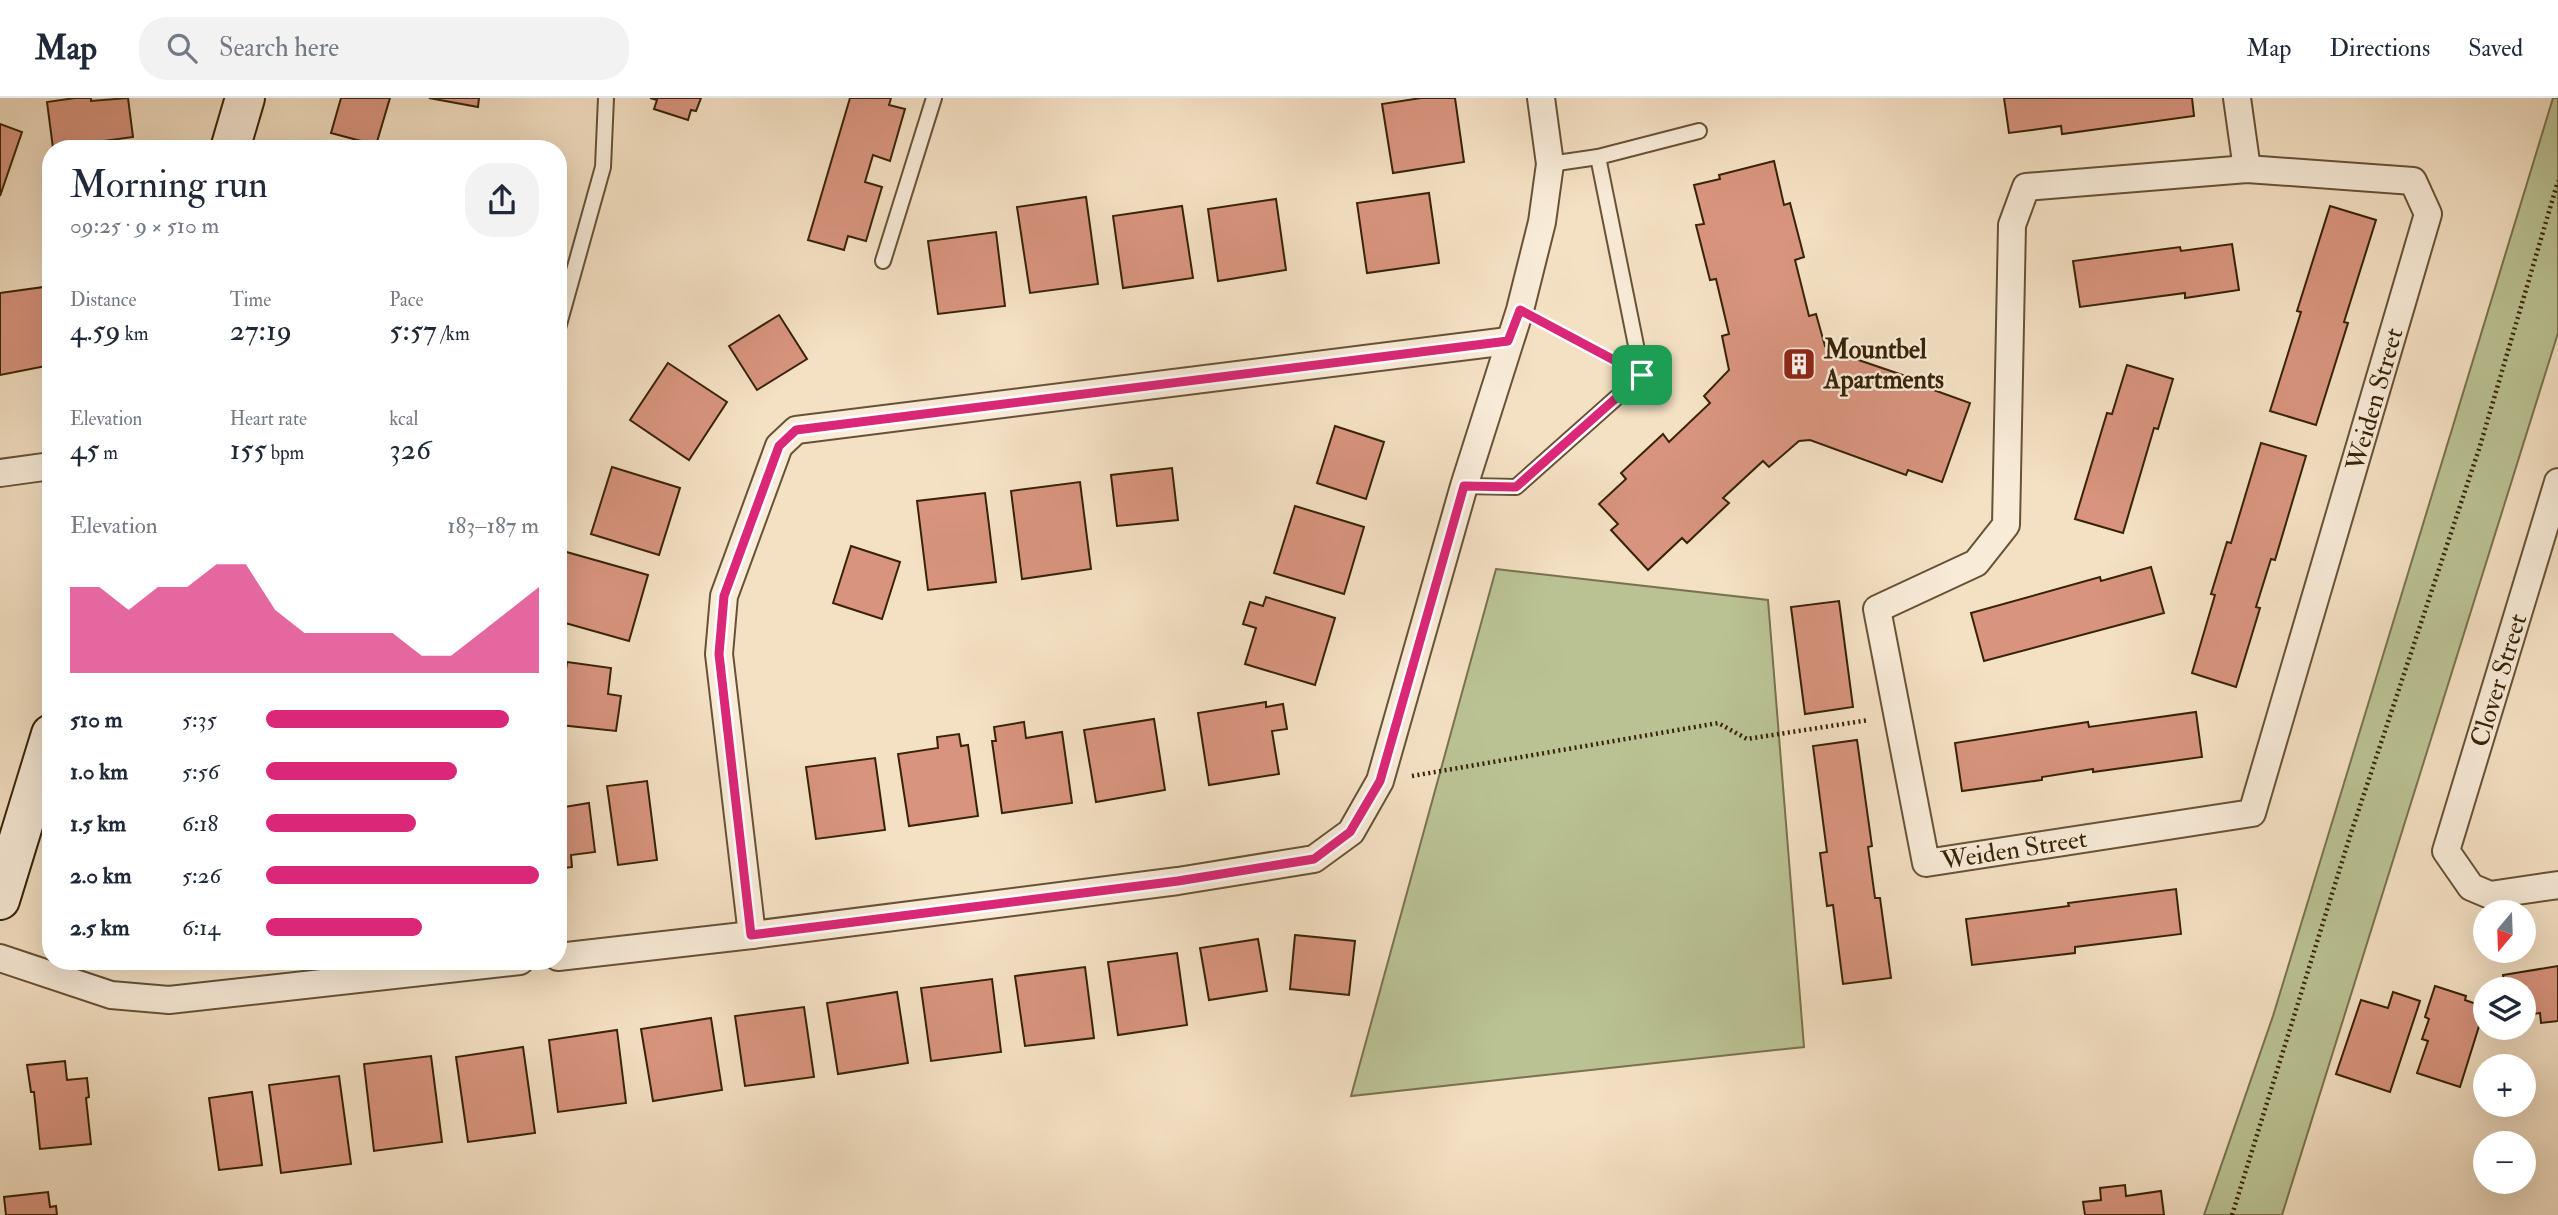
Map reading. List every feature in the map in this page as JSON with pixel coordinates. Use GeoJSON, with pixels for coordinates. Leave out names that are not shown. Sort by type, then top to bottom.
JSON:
{"type":"FeatureCollection","features":[{"type":"Feature","properties":{"kind":"main road"},"geometry":{"type":"LineString","coordinates":[[233,140],[245,98]]}},
{"type":"Feature","properties":{"kind":"main road"},"geometry":{"type":"LineString","coordinates":[[0,900],[42,763]]}},
{"type":"Feature","properties":{"kind":"street"},"geometry":{"type":"LineString","coordinates":[[567,956],[1178,881],[1314,859],[1350,832],[1380,781],[1464,486],[1520,310],[1542,222],[1550,164],[1541,98]]}},
{"type":"Feature","properties":{"kind":"street"},"geometry":{"type":"LineString","coordinates":[[2237,98],[2247,169]]}},
{"type":"Feature","properties":{"kind":"street","name":"Weiden Street"},"geometry":{"type":"LineString","coordinates":[[2247,169],[2413,181],[2428,214],[2252,813],[1926,863],[1877,609],[1976,563],[2006,525],[2012,225],[2026,187],[2247,169]]}},
{"type":"Feature","properties":{"kind":"street"},"geometry":{"type":"LineString","coordinates":[[751,935],[719,654],[724,596],[779,446],[796,430],[1508,341]]}},
{"type":"Feature","properties":{"kind":"street"},"geometry":{"type":"LineString","coordinates":[[0,472],[42,467]]}},
{"type":"Feature","properties":{"kind":"street","name":"Clover Street"},"geometry":{"type":"LineString","coordinates":[[2558,482],[2446,851],[2471,887],[2490,895],[2558,885]]}},
{"type":"Feature","properties":{"kind":"street"},"geometry":{"type":"LineString","coordinates":[[0,958],[111,995],[169,1000],[439,970]]}},
{"type":"Feature","properties":{"kind":"lane"},"geometry":{"type":"LineString","coordinates":[[567,296],[603,167],[606,98]]}},
{"type":"Feature","properties":{"kind":"lane"},"geometry":{"type":"LineString","coordinates":[[883,261],[934,98]]}},
{"type":"Feature","properties":{"kind":"lane"},"geometry":{"type":"LineString","coordinates":[[1550,164],[1598,157],[1699,131]]}},
{"type":"Feature","properties":{"kind":"lane"},"geometry":{"type":"LineString","coordinates":[[1464,486],[1516,487],[1642,375],[1598,157]]}},
{"type":"Feature","properties":{"kind":"path"},"geometry":{"type":"LineString","coordinates":[[2232,1215],[2351,833],[2480,446],[2558,181]]}},
{"type":"Feature","properties":{"kind":"path"},"geometry":{"type":"LineString","coordinates":[[1520,310],[1642,375]]}},
{"type":"Feature","properties":{"kind":"path"},"geometry":{"type":"LineString","coordinates":[[1380,781],[1718,723],[1747,739],[1898,715]]}},
{"type":"Feature","properties":{"kind":"green space"},"geometry":{"type":"Polygon","coordinates":[[[2553,98],[2558,98],[2558,333],[2282,1215],[2204,1215],[2273,1016],[2553,98]]]}},
{"type":"Feature","properties":{"kind":"green space"},"geometry":{"type":"Polygon","coordinates":[[[1496,569],[1768,600],[1804,1047],[1351,1096],[1496,569]]]}},
{"type":"Feature","properties":{"kind":"building"},"geometry":{"type":"Polygon","coordinates":[[[75,98],[91,98],[91,101],[128,98],[133,137],[111,140],[52,140],[47,102],[75,98]]]}},
{"type":"Feature","properties":{"kind":"building"},"geometry":{"type":"Polygon","coordinates":[[[341,98],[390,98],[377,140],[357,140],[331,133],[341,98]]]}},
{"type":"Feature","properties":{"kind":"building"},"geometry":{"type":"Polygon","coordinates":[[[429,98],[479,98],[478,107],[429,98]]]}},
{"type":"Feature","properties":{"kind":"building"},"geometry":{"type":"Polygon","coordinates":[[[650,98],[701,98],[696,111],[691,110],[688,120],[654,109],[657,100],[650,98]]]}},
{"type":"Feature","properties":{"kind":"building"},"geometry":{"type":"Polygon","coordinates":[[[850,98],[891,98],[889,105],[905,109],[890,161],[873,155],[865,182],[882,187],[866,241],[848,236],[844,250],[808,240],[850,98]]]}},
{"type":"Feature","properties":{"kind":"building"},"geometry":{"type":"Polygon","coordinates":[[[1421,98],[1455,98],[1464,162],[1393,173],[1382,104],[1421,98]]]}},
{"type":"Feature","properties":{"kind":"building"},"geometry":{"type":"Polygon","coordinates":[[[2004,98],[2192,98],[2194,116],[2062,134],[2061,126],[2009,133],[2004,98]]]}},
{"type":"Feature","properties":{"kind":"building"},"geometry":{"type":"Polygon","coordinates":[[[0,124],[22,132],[0,196],[0,124]]]}},
{"type":"Feature","properties":{"kind":"building","name":"Mountbel Apartments"},"geometry":{"type":"Polygon","coordinates":[[[1774,161],[1784,205],[1790,203],[1804,257],[1795,260],[1809,316],[1816,314],[1825,346],[1835,352],[1932,385],[1931,389],[1970,403],[1942,482],[1908,470],[1906,475],[1810,440],[1799,441],[1769,467],[1763,461],[1723,498],[1729,503],[1687,543],[1682,538],[1648,570],[1611,530],[1618,524],[1599,504],[1626,479],[1621,473],[1663,434],[1669,442],[1710,403],[1704,396],[1729,370],[1722,336],[1729,334],[1716,279],[1710,280],[1696,225],[1704,224],[1694,185],[1720,179],[1719,175],[1774,161]]]}},
{"type":"Feature","properties":{"kind":"building"},"geometry":{"type":"Polygon","coordinates":[[[1429,193],[1439,263],[1367,273],[1357,203],[1429,193]]]}},
{"type":"Feature","properties":{"kind":"building"},"geometry":{"type":"Polygon","coordinates":[[[1086,197],[1098,284],[1030,293],[1017,207],[1086,197]]]}},
{"type":"Feature","properties":{"kind":"building"},"geometry":{"type":"Polygon","coordinates":[[[1276,199],[1286,270],[1218,281],[1208,209],[1276,199]]]}},
{"type":"Feature","properties":{"kind":"building"},"geometry":{"type":"Polygon","coordinates":[[[1182,206],[1193,278],[1123,288],[1113,216],[1182,206]]]}},
{"type":"Feature","properties":{"kind":"building"},"geometry":{"type":"Polygon","coordinates":[[[2330,206],[2376,220],[2316,425],[2270,411],[2301,312],[2297,311],[2330,206]]]}},
{"type":"Feature","properties":{"kind":"building"},"geometry":{"type":"Polygon","coordinates":[[[996,232],[1005,306],[938,314],[928,241],[996,232]]]}},
{"type":"Feature","properties":{"kind":"building"},"geometry":{"type":"Polygon","coordinates":[[[2232,244],[2239,290],[2185,298],[2185,293],[2080,307],[2073,261],[2180,247],[2181,251],[2232,244]]]}},
{"type":"Feature","properties":{"kind":"building"},"geometry":{"type":"Polygon","coordinates":[[[42,287],[42,367],[0,375],[0,293],[42,287]]]}},
{"type":"Feature","properties":{"kind":"building"},"geometry":{"type":"Polygon","coordinates":[[[779,315],[807,359],[757,390],[729,346],[779,315]]]}},
{"type":"Feature","properties":{"kind":"building"},"geometry":{"type":"Polygon","coordinates":[[[668,363],[727,402],[689,460],[630,420],[668,363]]]}},
{"type":"Feature","properties":{"kind":"building"},"geometry":{"type":"Polygon","coordinates":[[[2127,365],[2173,379],[2158,429],[2154,428],[2123,533],[2075,519],[2107,413],[2112,414],[2127,365]]]}},
{"type":"Feature","properties":{"kind":"building"},"geometry":{"type":"Polygon","coordinates":[[[1335,426],[1384,442],[1366,499],[1317,483],[1335,426]]]}},
{"type":"Feature","properties":{"kind":"building"},"geometry":{"type":"Polygon","coordinates":[[[2261,443],[2306,456],[2275,560],[2271,559],[2256,607],[2260,608],[2236,687],[2192,673],[2215,595],[2211,594],[2227,542],[2231,543],[2261,443]]]}},
{"type":"Feature","properties":{"kind":"building"},"geometry":{"type":"Polygon","coordinates":[[[612,467],[680,488],[659,555],[591,534],[612,467]]]}},
{"type":"Feature","properties":{"kind":"building"},"geometry":{"type":"Polygon","coordinates":[[[1172,468],[1178,520],[1117,526],[1111,475],[1172,468]]]}},
{"type":"Feature","properties":{"kind":"building"},"geometry":{"type":"Polygon","coordinates":[[[1080,482],[1091,569],[1022,579],[1011,491],[1080,482]]]}},
{"type":"Feature","properties":{"kind":"building"},"geometry":{"type":"Polygon","coordinates":[[[985,493],[996,582],[928,590],[917,501],[985,493]]]}},
{"type":"Feature","properties":{"kind":"building"},"geometry":{"type":"Polygon","coordinates":[[[1295,506],[1364,527],[1344,594],[1274,573],[1295,506]]]}},
{"type":"Feature","properties":{"kind":"building"},"geometry":{"type":"Polygon","coordinates":[[[851,546],[900,562],[882,619],[833,603],[851,546]]]}},
{"type":"Feature","properties":{"kind":"building"},"geometry":{"type":"Polygon","coordinates":[[[567,552],[648,575],[629,641],[567,624],[567,552]]]}},
{"type":"Feature","properties":{"kind":"building"},"geometry":{"type":"Polygon","coordinates":[[[2151,567],[2164,613],[1984,661],[1971,613],[2100,577],[2101,581],[2151,567]]]}},
{"type":"Feature","properties":{"kind":"building"},"geometry":{"type":"Polygon","coordinates":[[[1266,597],[1335,618],[1315,685],[1245,664],[1256,628],[1243,624],[1250,602],[1263,606],[1266,597]]]}},
{"type":"Feature","properties":{"kind":"building"},"geometry":{"type":"Polygon","coordinates":[[[1839,601],[1853,707],[1805,714],[1791,607],[1839,601]]]}},
{"type":"Feature","properties":{"kind":"building"},"geometry":{"type":"Polygon","coordinates":[[[567,662],[611,668],[608,694],[621,696],[616,731],[567,726],[567,662]]]}},
{"type":"Feature","properties":{"kind":"building"},"geometry":{"type":"Polygon","coordinates":[[[1266,702],[1266,707],[1283,704],[1287,729],[1272,731],[1279,774],[1209,785],[1198,713],[1266,702]]]}},
{"type":"Feature","properties":{"kind":"building"},"geometry":{"type":"Polygon","coordinates":[[[2196,712],[2202,757],[2093,772],[2093,769],[2042,777],[2042,780],[1962,791],[1955,743],[2088,722],[2089,727],[2196,712]]]}},
{"type":"Feature","properties":{"kind":"building"},"geometry":{"type":"Polygon","coordinates":[[[1154,719],[1165,790],[1096,802],[1084,730],[1154,719]]]}},
{"type":"Feature","properties":{"kind":"building"},"geometry":{"type":"Polygon","coordinates":[[[1024,722],[1026,738],[1062,732],[1072,803],[1002,813],[992,741],[996,741],[994,727],[1024,722]]]}},
{"type":"Feature","properties":{"kind":"building"},"geometry":{"type":"Polygon","coordinates":[[[959,734],[961,746],[968,745],[978,816],[909,826],[898,754],[938,748],[937,737],[959,734]]]}},
{"type":"Feature","properties":{"kind":"building"},"geometry":{"type":"Polygon","coordinates":[[[1857,740],[1872,846],[1868,847],[1875,898],[1880,898],[1891,978],[1843,984],[1833,905],[1827,906],[1820,853],[1827,852],[1813,746],[1857,740]]]}},
{"type":"Feature","properties":{"kind":"building"},"geometry":{"type":"Polygon","coordinates":[[[875,758],[885,830],[816,839],[806,767],[875,758]]]}},
{"type":"Feature","properties":{"kind":"building"},"geometry":{"type":"Polygon","coordinates":[[[647,781],[657,860],[618,865],[607,786],[647,781]]]}},
{"type":"Feature","properties":{"kind":"building"},"geometry":{"type":"Polygon","coordinates":[[[589,803],[595,852],[571,855],[572,867],[567,868],[567,807],[589,803]]]}},
{"type":"Feature","properties":{"kind":"building"},"geometry":{"type":"Polygon","coordinates":[[[2176,889],[2181,934],[2075,947],[2075,953],[1972,965],[1966,919],[2176,889]]]}},
{"type":"Feature","properties":{"kind":"building"},"geometry":{"type":"Polygon","coordinates":[[[1295,935],[1355,941],[1349,995],[1290,989],[1295,935]]]}},
{"type":"Feature","properties":{"kind":"building"},"geometry":{"type":"Polygon","coordinates":[[[1258,939],[1267,991],[1209,1000],[1200,948],[1258,939]]]}},
{"type":"Feature","properties":{"kind":"building"},"geometry":{"type":"Polygon","coordinates":[[[1177,953],[1187,1025],[1118,1035],[1108,962],[1177,953]]]}},
{"type":"Feature","properties":{"kind":"building"},"geometry":{"type":"Polygon","coordinates":[[[2558,966],[2558,1021],[2541,1023],[2540,1013],[2536,1014],[2536,977],[2503,975],[2558,966]]]}},
{"type":"Feature","properties":{"kind":"building"},"geometry":{"type":"Polygon","coordinates":[[[1085,967],[1094,1038],[1025,1046],[1015,976],[1085,967]]]}},
{"type":"Feature","properties":{"kind":"building"},"geometry":{"type":"Polygon","coordinates":[[[992,979],[1001,1052],[931,1061],[921,988],[992,979]]]}},
{"type":"Feature","properties":{"kind":"building"},"geometry":{"type":"Polygon","coordinates":[[[2435,986],[2466,996],[2465,1000],[2473,1003],[2475,1040],[2460,1087],[2417,1073],[2428,1041],[2422,1039],[2429,1019],[2425,1017],[2435,986]]]}},
{"type":"Feature","properties":{"kind":"building"},"geometry":{"type":"Polygon","coordinates":[[[897,992],[908,1063],[838,1074],[827,1003],[897,992]]]}},
{"type":"Feature","properties":{"kind":"building"},"geometry":{"type":"Polygon","coordinates":[[[2393,992],[2420,1001],[2390,1092],[2336,1074],[2361,1000],[2388,1008],[2393,992]]]}},
{"type":"Feature","properties":{"kind":"building"},"geometry":{"type":"Polygon","coordinates":[[[804,1007],[814,1077],[745,1086],[735,1016],[804,1007]]]}},
{"type":"Feature","properties":{"kind":"building"},"geometry":{"type":"Polygon","coordinates":[[[711,1018],[722,1090],[653,1101],[641,1029],[711,1018]]]}},
{"type":"Feature","properties":{"kind":"building"},"geometry":{"type":"Polygon","coordinates":[[[617,1030],[626,1103],[558,1112],[549,1040],[617,1030]]]}},
{"type":"Feature","properties":{"kind":"building"},"geometry":{"type":"Polygon","coordinates":[[[523,1047],[535,1133],[468,1142],[456,1057],[523,1047]]]}},
{"type":"Feature","properties":{"kind":"building"},"geometry":{"type":"Polygon","coordinates":[[[431,1056],[442,1142],[374,1151],[364,1064],[431,1056]]]}},
{"type":"Feature","properties":{"kind":"building"},"geometry":{"type":"Polygon","coordinates":[[[65,1061],[67,1080],[87,1078],[89,1097],[86,1098],[91,1144],[40,1149],[34,1092],[31,1092],[27,1065],[65,1061]]]}},
{"type":"Feature","properties":{"kind":"building"},"geometry":{"type":"Polygon","coordinates":[[[339,1076],[351,1164],[281,1173],[269,1085],[339,1076]]]}},
{"type":"Feature","properties":{"kind":"building"},"geometry":{"type":"Polygon","coordinates":[[[252,1092],[262,1165],[219,1170],[209,1098],[252,1092]]]}},
{"type":"Feature","properties":{"kind":"building"},"geometry":{"type":"Polygon","coordinates":[[[2125,1185],[2126,1196],[2161,1191],[2164,1215],[2085,1215],[2083,1202],[2101,1200],[2100,1188],[2125,1185]]]}},
{"type":"Feature","properties":{"kind":"building"},"geometry":{"type":"Polygon","coordinates":[[[48,1192],[50,1207],[56,1206],[57,1215],[6,1215],[4,1197],[48,1192]]]}},
{"type":"Feature","properties":{"kind":"place","name":"Mountbel Apartments"},"geometry":{"type":"Point","coordinates":[1799,364]}},
{"type":"Feature","properties":{"kind":"route"},"geometry":{"type":"LineString","coordinates":[[1520,310],[1642,375],[1516,487],[1464,486],[1380,781],[1350,832],[1314,859],[1178,881],[751,935],[719,654],[724,596],[779,446],[796,430],[1508,341],[1520,310]]}}]}
